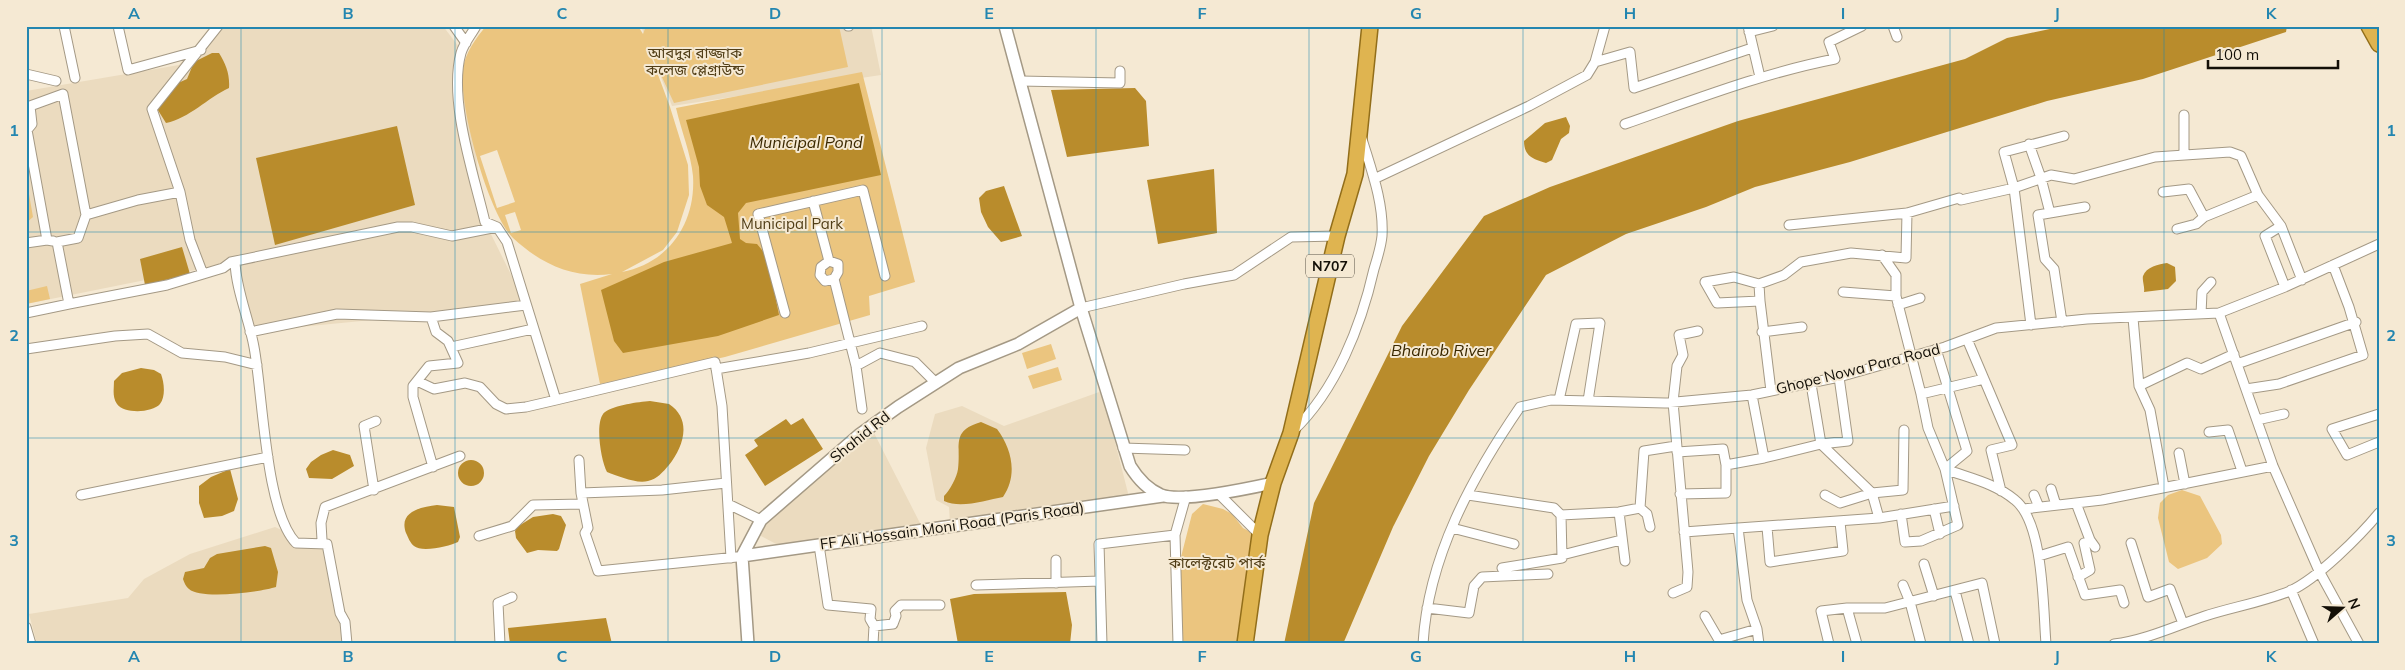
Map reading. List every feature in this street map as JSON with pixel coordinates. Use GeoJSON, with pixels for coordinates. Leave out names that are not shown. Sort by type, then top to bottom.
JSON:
{"type":"FeatureCollection","features":[{"type":"Feature","properties":{"kind":"highway","name":"N707"},"geometry":{"type":"LineString","coordinates":[[1245,644],[1260,535],[1273,483],[1291,433],[1337,236],[1355,174],[1370,26]]}},
{"type":"Feature","properties":{"kind":"highway"},"geometry":{"type":"LineString","coordinates":[[2369,26],[2379,44]]}},
{"type":"Feature","properties":{"kind":"highway","name":"N707"},"geometry":{"type":"LineString","coordinates":[[1255,644],[1269,501]]}},
{"type":"Feature","properties":{"kind":"street"},"geometry":{"type":"LineString","coordinates":[[64,26],[75,78]]}},
{"type":"Feature","properties":{"kind":"street"},"geometry":{"type":"LineString","coordinates":[[118,26],[128,70],[201,50]]}},
{"type":"Feature","properties":{"kind":"street"},"geometry":{"type":"LineString","coordinates":[[203,274],[190,240],[180,192],[152,108],[201,50],[218,26]]}},
{"type":"Feature","properties":{"kind":"street"},"geometry":{"type":"LineString","coordinates":[[454,26],[466,43]]}},
{"type":"Feature","properties":{"kind":"street"},"geometry":{"type":"LineString","coordinates":[[476,26],[466,43],[459,65],[462,125],[485,222],[497,227],[507,242],[556,400]]}},
{"type":"Feature","properties":{"kind":"street"},"geometry":{"type":"LineString","coordinates":[[1005,26],[1081,308],[1123,448],[1138,479],[1163,496]]}},
{"type":"Feature","properties":{"kind":"street"},"geometry":{"type":"LineString","coordinates":[[1374,179],[1407,165],[1567,87],[1587,74],[1595,62],[1605,26]]}},
{"type":"Feature","properties":{"kind":"street"},"geometry":{"type":"LineString","coordinates":[[1760,77],[1748,29],[1773,26]]}},
{"type":"Feature","properties":{"kind":"street"},"geometry":{"type":"LineString","coordinates":[[1625,124],[1760,77],[1835,58],[1829,42],[1862,26]]}},
{"type":"Feature","properties":{"kind":"street"},"geometry":{"type":"LineString","coordinates":[[1893,26],[1897,38]]}},
{"type":"Feature","properties":{"kind":"street"},"geometry":{"type":"LineString","coordinates":[[1595,62],[1630,52],[1634,88],[1752,48]]}},
{"type":"Feature","properties":{"kind":"street"},"geometry":{"type":"LineString","coordinates":[[1020,81],[1120,83],[1120,72]]}},
{"type":"Feature","properties":{"kind":"street"},"geometry":{"type":"LineString","coordinates":[[26,74],[56,81]]}},
{"type":"Feature","properties":{"kind":"street"},"geometry":{"type":"LineString","coordinates":[[26,243],[52,241],[78,238],[86,215],[63,94],[30,106],[32,124],[27,130],[52,241],[69,304]]}},
{"type":"Feature","properties":{"kind":"street"},"geometry":{"type":"LineString","coordinates":[[2184,115],[2184,155]]}},
{"type":"Feature","properties":{"kind":"street"},"geometry":{"type":"LineString","coordinates":[[1291,433],[1317,404],[1358,329],[1382,236],[1374,179],[1360,131]]}},
{"type":"Feature","properties":{"kind":"street"},"geometry":{"type":"LineString","coordinates":[[2031,325],[2014,188],[2004,152],[2064,136]]}},
{"type":"Feature","properties":{"kind":"street"},"geometry":{"type":"LineString","coordinates":[[2029,144],[2041,178],[2050,213]]}},
{"type":"Feature","properties":{"kind":"street"},"geometry":{"type":"LineString","coordinates":[[1789,225],[1907,213],[1959,198],[1962,200],[2014,188],[2051,175],[2074,179],[2155,157],[2230,152],[2241,156],[2258,194],[2281,226],[2302,280]]}},
{"type":"Feature","properties":{"kind":"street"},"geometry":{"type":"LineString","coordinates":[[2163,192],[2189,189],[2204,217]]}},
{"type":"Feature","properties":{"kind":"street"},"geometry":{"type":"LineString","coordinates":[[785,313],[758,214],[863,190],[884,276]]}},
{"type":"Feature","properties":{"kind":"street"},"geometry":{"type":"LineString","coordinates":[[86,215],[138,200],[180,192]]}},
{"type":"Feature","properties":{"kind":"street"},"geometry":{"type":"LineString","coordinates":[[2177,229],[2196,224],[2204,217],[2258,194]]}},
{"type":"Feature","properties":{"kind":"street"},"geometry":{"type":"LineString","coordinates":[[813,202],[829,261]]}},
{"type":"Feature","properties":{"kind":"street"},"geometry":{"type":"LineString","coordinates":[[2062,322],[2054,269],[2045,259],[2038,215],[2085,207]]}},
{"type":"Feature","properties":{"kind":"street"},"geometry":{"type":"LineString","coordinates":[[1760,301],[1717,303],[1706,282],[1734,277],[1759,284],[1784,274],[1801,262],[1851,253],[1882,255],[1899,259],[1906,258],[1907,213]]}},
{"type":"Feature","properties":{"kind":"street"},"geometry":{"type":"LineString","coordinates":[[2281,226],[2265,236],[2284,287]]}},
{"type":"Feature","properties":{"kind":"street"},"geometry":{"type":"LineString","coordinates":[[26,314],[167,285],[223,268],[235,262],[398,227],[412,227],[452,236],[497,227]]}},
{"type":"Feature","properties":{"kind":"street"},"geometry":{"type":"LineString","coordinates":[[1081,308],[1184,284],[1234,275],[1291,237],[1337,236]]}},
{"type":"Feature","properties":{"kind":"street","name":"Ghope Nowa Para Road"},"geometry":{"type":"LineString","coordinates":[[1423,644],[1427,608],[1437,566],[1452,528],[1480,469],[1520,407],[1558,400],[1672,402],[1752,395],[1839,377],[1936,349],[1996,328],[2062,322],[2219,313],[2302,280],[2379,244]]}},
{"type":"Feature","properties":{"kind":"street"},"geometry":{"type":"LineString","coordinates":[[1882,255],[1896,275],[1897,300],[1928,428],[1945,468],[1958,525],[1921,541],[1905,542],[1901,514]]}},
{"type":"Feature","properties":{"kind":"street"},"geometry":{"type":"LineString","coordinates":[[829,261],[821,267],[820,275],[825,281],[834,279]]}},
{"type":"Feature","properties":{"kind":"street"},"geometry":{"type":"LineString","coordinates":[[829,261],[838,264],[838,272],[834,279],[856,366],[862,409]]}},
{"type":"Feature","properties":{"kind":"street"},"geometry":{"type":"LineString","coordinates":[[235,262],[257,365],[274,492],[289,535],[296,543],[327,544],[340,613],[345,622],[347,644]]}},
{"type":"Feature","properties":{"kind":"street"},"geometry":{"type":"LineString","coordinates":[[2246,389],[2279,384],[2363,355],[2349,307],[2333,265]]}},
{"type":"Feature","properties":{"kind":"street"},"geometry":{"type":"LineString","coordinates":[[2201,314],[2202,292],[2211,282]]}},
{"type":"Feature","properties":{"kind":"street"},"geometry":{"type":"LineString","coordinates":[[1759,284],[1762,332],[1771,391]]}},
{"type":"Feature","properties":{"kind":"street"},"geometry":{"type":"LineString","coordinates":[[1843,292],[1897,300],[1920,298]]}},
{"type":"Feature","properties":{"kind":"street"},"geometry":{"type":"LineString","coordinates":[[250,332],[337,314],[431,317],[526,305]]}},
{"type":"Feature","properties":{"kind":"street","name":"Shahid Rd"},"geometry":{"type":"LineString","coordinates":[[736,557],[761,520],[859,435],[959,368],[1018,344],[1081,308]]}},
{"type":"Feature","properties":{"kind":"street"},"geometry":{"type":"LineString","coordinates":[[2219,313],[2273,466],[2319,571],[2359,644]]}},
{"type":"Feature","properties":{"kind":"street"},"geometry":{"type":"LineString","coordinates":[[431,317],[436,332],[448,341],[458,363],[429,366],[413,386],[413,397],[432,467]]}},
{"type":"Feature","properties":{"kind":"street"},"geometry":{"type":"LineString","coordinates":[[2133,318],[2139,386],[2150,410],[2164,487]]}},
{"type":"Feature","properties":{"kind":"street"},"geometry":{"type":"LineString","coordinates":[[2238,364],[2356,322]]}},
{"type":"Feature","properties":{"kind":"street"},"geometry":{"type":"LineString","coordinates":[[1558,400],[1576,324],[1600,323],[1588,401]]}},
{"type":"Feature","properties":{"kind":"street"},"geometry":{"type":"LineString","coordinates":[[716,370],[809,353],[922,326]]}},
{"type":"Feature","properties":{"kind":"street"},"geometry":{"type":"LineString","coordinates":[[1762,332],[1802,327]]}},
{"type":"Feature","properties":{"kind":"street"},"geometry":{"type":"LineString","coordinates":[[451,347],[533,329]]}},
{"type":"Feature","properties":{"kind":"street"},"geometry":{"type":"LineString","coordinates":[[1673,593],[1688,587],[1672,402],[1676,366],[1683,355],[1679,335],[1698,331]]}},
{"type":"Feature","properties":{"kind":"street"},"geometry":{"type":"LineString","coordinates":[[26,349],[115,336],[148,334],[182,353],[225,357],[257,365]]}},
{"type":"Feature","properties":{"kind":"street"},"geometry":{"type":"LineString","coordinates":[[1967,338],[2012,445],[1991,450],[2001,491]]}},
{"type":"Feature","properties":{"kind":"street"},"geometry":{"type":"LineString","coordinates":[[1936,349],[1967,451],[1945,468]]}},
{"type":"Feature","properties":{"kind":"street"},"geometry":{"type":"LineString","coordinates":[[856,366],[880,353],[915,362],[936,383]]}},
{"type":"Feature","properties":{"kind":"street"},"geometry":{"type":"LineString","coordinates":[[2139,386],[2187,363],[2201,368],[2234,354]]}},
{"type":"Feature","properties":{"kind":"street"},"geometry":{"type":"LineString","coordinates":[[417,381],[434,389],[465,383],[480,387],[496,404],[506,409],[526,407],[715,362],[722,406],[728,504],[748,644]]}},
{"type":"Feature","properties":{"kind":"street"},"geometry":{"type":"LineString","coordinates":[[1726,465],[1821,444],[1848,441],[1839,377]]}},
{"type":"Feature","properties":{"kind":"street"},"geometry":{"type":"LineString","coordinates":[[1921,394],[1984,379]]}},
{"type":"Feature","properties":{"kind":"street"},"geometry":{"type":"LineString","coordinates":[[1811,384],[1821,444],[1872,493],[1879,518]]}},
{"type":"Feature","properties":{"kind":"street"},"geometry":{"type":"LineString","coordinates":[[1752,395],[1764,458]]}},
{"type":"Feature","properties":{"kind":"street"},"geometry":{"type":"LineString","coordinates":[[2257,420],[2284,414]]}},
{"type":"Feature","properties":{"kind":"street"},"geometry":{"type":"LineString","coordinates":[[2379,414],[2332,429],[2347,455],[2379,442]]}},
{"type":"Feature","properties":{"kind":"street"},"geometry":{"type":"LineString","coordinates":[[374,490],[364,426],[376,421]]}},
{"type":"Feature","properties":{"kind":"street"},"geometry":{"type":"LineString","coordinates":[[1825,495],[1840,502],[1872,493],[1903,490],[1904,430]]}},
{"type":"Feature","properties":{"kind":"street"},"geometry":{"type":"LineString","coordinates":[[2210,432],[2228,430],[2242,471]]}},
{"type":"Feature","properties":{"kind":"street"},"geometry":{"type":"LineString","coordinates":[[1123,448],[1185,450]]}},
{"type":"Feature","properties":{"kind":"street"},"geometry":{"type":"LineString","coordinates":[[1640,508],[1644,450],[1723,449],[1726,465],[1726,493],[1680,494]]}},
{"type":"Feature","properties":{"kind":"street"},"geometry":{"type":"LineString","coordinates":[[2179,453],[2184,484]]}},
{"type":"Feature","properties":{"kind":"street"},"geometry":{"type":"LineString","coordinates":[[322,540],[321,523],[325,507],[460,456]]}},
{"type":"Feature","properties":{"kind":"street"},"geometry":{"type":"LineString","coordinates":[[81,495],[268,457]]}},
{"type":"Feature","properties":{"kind":"street"},"geometry":{"type":"LineString","coordinates":[[579,460],[581,493],[588,528],[585,533],[598,571],[697,559],[736,557]]}},
{"type":"Feature","properties":{"kind":"street"},"geometry":{"type":"LineString","coordinates":[[2024,509],[2102,500],[2273,466]]}},
{"type":"Feature","properties":{"kind":"street"},"geometry":{"type":"LineString","coordinates":[[1945,468],[2001,491],[2015,500],[2024,509],[2039,556],[2042,572],[2046,644]]}},
{"type":"Feature","properties":{"kind":"street"},"geometry":{"type":"LineString","coordinates":[[581,493],[662,490],[726,483]]}},
{"type":"Feature","properties":{"kind":"street","name":"FF Ali Hossain Moni Road (Paris Road)"},"geometry":{"type":"LineString","coordinates":[[736,557],[1163,496],[1219,494],[1273,483]]}},
{"type":"Feature","properties":{"kind":"street"},"geometry":{"type":"LineString","coordinates":[[2051,489],[2056,505]]}},
{"type":"Feature","properties":{"kind":"street"},"geometry":{"type":"LineString","coordinates":[[1219,494],[1260,535]]}},
{"type":"Feature","properties":{"kind":"street"},"geometry":{"type":"LineString","coordinates":[[1468,494],[1554,508],[1561,515],[1562,555]]}},
{"type":"Feature","properties":{"kind":"street"},"geometry":{"type":"LineString","coordinates":[[2034,495],[2038,507]]}},
{"type":"Feature","properties":{"kind":"street"},"geometry":{"type":"LineString","coordinates":[[1178,644],[1176,535],[1186,496]]}},
{"type":"Feature","properties":{"kind":"street"},"geometry":{"type":"LineString","coordinates":[[2076,503],[2089,544],[2090,570],[2078,577]]}},
{"type":"Feature","properties":{"kind":"street"},"geometry":{"type":"LineString","coordinates":[[479,536],[512,526],[533,505],[583,504]]}},
{"type":"Feature","properties":{"kind":"street"},"geometry":{"type":"LineString","coordinates":[[728,504],[761,520]]}},
{"type":"Feature","properties":{"kind":"street"},"geometry":{"type":"LineString","coordinates":[[1684,532],[1840,522],[1954,506]]}},
{"type":"Feature","properties":{"kind":"street"},"geometry":{"type":"LineString","coordinates":[[1561,515],[1619,512],[1640,508]]}},
{"type":"Feature","properties":{"kind":"street"},"geometry":{"type":"LineString","coordinates":[[1640,508],[1647,514],[1650,527]]}},
{"type":"Feature","properties":{"kind":"street"},"geometry":{"type":"LineString","coordinates":[[1934,509],[1940,534]]}},
{"type":"Feature","properties":{"kind":"street"},"geometry":{"type":"LineString","coordinates":[[1619,512],[1625,561]]}},
{"type":"Feature","properties":{"kind":"street"},"geometry":{"type":"LineString","coordinates":[[2114,644],[2137,641],[2206,616],[2291,590],[2319,571],[2377,519]]}},
{"type":"Feature","properties":{"kind":"street"},"geometry":{"type":"LineString","coordinates":[[1767,526],[1770,562],[1843,551],[1840,522]]}},
{"type":"Feature","properties":{"kind":"street"},"geometry":{"type":"LineString","coordinates":[[1452,528],[1514,544]]}},
{"type":"Feature","properties":{"kind":"street"},"geometry":{"type":"LineString","coordinates":[[1738,528],[1747,600],[1757,629],[1759,644]]}},
{"type":"Feature","properties":{"kind":"street"},"geometry":{"type":"LineString","coordinates":[[1102,644],[1099,544],[1176,535]]}},
{"type":"Feature","properties":{"kind":"street"},"geometry":{"type":"LineString","coordinates":[[1502,568],[1562,558],[1562,555],[1621,540]]}},
{"type":"Feature","properties":{"kind":"street"},"geometry":{"type":"LineString","coordinates":[[2131,543],[2148,597],[2170,589],[2182,622]]}},
{"type":"Feature","properties":{"kind":"street"},"geometry":{"type":"LineString","coordinates":[[2070,551],[2089,544]]}},
{"type":"Feature","properties":{"kind":"street"},"geometry":{"type":"LineString","coordinates":[[819,545],[828,605],[871,609],[870,619],[874,626],[873,644]]}},
{"type":"Feature","properties":{"kind":"street"},"geometry":{"type":"LineString","coordinates":[[2039,556],[2068,547],[2084,595],[2120,590],[2124,603]]}},
{"type":"Feature","properties":{"kind":"street"},"geometry":{"type":"LineString","coordinates":[[1056,560],[1056,583]]}},
{"type":"Feature","properties":{"kind":"street"},"geometry":{"type":"LineString","coordinates":[[1924,564],[1934,596]]}},
{"type":"Feature","properties":{"kind":"street"},"geometry":{"type":"LineString","coordinates":[[1427,608],[1469,613],[1474,586],[1482,576],[1548,574]]}},
{"type":"Feature","properties":{"kind":"street"},"geometry":{"type":"LineString","coordinates":[[976,585],[1100,582]]}},
{"type":"Feature","properties":{"kind":"street"},"geometry":{"type":"LineString","coordinates":[[1829,644],[1821,611],[1847,608],[1885,608],[1982,583],[1995,644]]}},
{"type":"Feature","properties":{"kind":"street"},"geometry":{"type":"LineString","coordinates":[[1902,585],[1910,602],[1922,644]]}},
{"type":"Feature","properties":{"kind":"street"},"geometry":{"type":"LineString","coordinates":[[1955,590],[1969,644]]}},
{"type":"Feature","properties":{"kind":"street"},"geometry":{"type":"LineString","coordinates":[[2291,590],[2314,644]]}},
{"type":"Feature","properties":{"kind":"street"},"geometry":{"type":"LineString","coordinates":[[500,644],[498,602],[512,598]]}},
{"type":"Feature","properties":{"kind":"street"},"geometry":{"type":"LineString","coordinates":[[874,626],[894,624],[895,611],[901,605],[940,604]]}},
{"type":"Feature","properties":{"kind":"street"},"geometry":{"type":"LineString","coordinates":[[1847,608],[1857,644]]}},
{"type":"Feature","properties":{"kind":"street"},"geometry":{"type":"LineString","coordinates":[[1705,616],[1720,640],[1757,629]]}},
{"type":"Feature","properties":{"kind":"street"},"geometry":{"type":"LineString","coordinates":[[26,627],[31,644]]}},
{"type":"Feature","properties":{"kind":"shaded area"},"geometry":{"type":"Polygon","coordinates":[[[211,26],[443,26],[462,51],[485,222],[526,305],[250,332],[235,262],[26,304],[26,91],[179,65],[211,26]]]}},
{"type":"Feature","properties":{"kind":"shaded area","name":"আবদুর রাজ্জাক কলেজ প্লেগ্রাউন্ড"},"geometry":{"type":"Polygon","coordinates":[[[641,26],[871,26],[881,75],[672,106],[641,26]]]}},
{"type":"Feature","properties":{"kind":"shaded area"},"geometry":{"type":"Polygon","coordinates":[[[1102,391],[1129,497],[950,524],[949,507],[936,500],[926,448],[935,414],[962,406],[1004,426],[1102,391]]]}},
{"type":"Feature","properties":{"kind":"shaded area"},"geometry":{"type":"Polygon","coordinates":[[[873,431],[921,525],[778,545],[761,536],[760,529],[764,522],[873,431]]]}},
{"type":"Feature","properties":{"kind":"shaded area"},"geometry":{"type":"Polygon","coordinates":[[[275,527],[324,549],[343,622],[345,644],[37,644],[29,614],[128,598],[144,579],[190,554],[275,527]]]}},
{"type":"Feature","properties":{"kind":"green space","name":"Municipal Park"},"geometry":{"type":"Polygon","coordinates":[[[486,26],[638,26],[643,34],[646,26],[839,26],[848,67],[674,103],[647,45],[670,107],[688,165],[689,195],[677,232],[663,250],[622,272],[653,260],[666,250],[684,225],[690,210],[693,193],[692,168],[676,108],[862,72],[915,282],[869,296],[870,315],[725,357],[600,384],[580,284],[612,274],[598,275],[571,272],[558,268],[535,255],[513,238],[503,225],[485,183],[465,107],[463,69],[466,57],[486,26]],[[497,150],[480,156],[497,208],[515,202],[497,150]],[[515,212],[505,215],[511,233],[521,230],[515,212]]]}},
{"type":"Feature","properties":{"kind":"green space"},"geometry":{"type":"Polygon","coordinates":[[[26,177],[33,217],[26,223],[26,177]]]}},
{"type":"Feature","properties":{"kind":"green space"},"geometry":{"type":"Polygon","coordinates":[[[47,286],[50,299],[26,304],[26,291],[47,286]]]}},
{"type":"Feature","properties":{"kind":"green space"},"geometry":{"type":"Polygon","coordinates":[[[1051,344],[1056,359],[1027,369],[1022,353],[1051,344]]]}},
{"type":"Feature","properties":{"kind":"green space"},"geometry":{"type":"Polygon","coordinates":[[[1058,367],[1062,380],[1033,389],[1028,376],[1058,367]]]}},
{"type":"Feature","properties":{"kind":"green space"},"geometry":{"type":"Polygon","coordinates":[[[2182,490],[2200,496],[2221,535],[2222,544],[2207,558],[2178,569],[2169,562],[2158,518],[2160,503],[2168,495],[2182,490]]]}},
{"type":"Feature","properties":{"kind":"green space","name":"কালেক্টরেট পার্ক"},"geometry":{"type":"Polygon","coordinates":[[[1203,504],[1223,509],[1232,514],[1243,528],[1258,536],[1240,644],[1182,644],[1179,579],[1181,557],[1192,514],[1203,504]]]}},
{"type":"Feature","properties":{"kind":"water","name":"Bhairob River"},"geometry":{"type":"Polygon","coordinates":[[[2064,26],[2287,26],[2286,32],[2143,79],[2047,101],[1850,162],[1755,187],[1706,207],[1626,234],[1546,275],[1469,390],[1429,456],[1393,527],[1343,644],[1284,644],[1314,503],[1402,326],[1484,216],[1550,187],[1738,121],[1965,59],[2007,38],[2064,26]]]}},
{"type":"Feature","properties":{"kind":"water"},"geometry":{"type":"Polygon","coordinates":[[[212,53],[219,53],[224,61],[228,74],[229,88],[183,117],[166,123],[156,107],[178,83],[187,79],[194,62],[212,53]]]}},
{"type":"Feature","properties":{"kind":"water","name":"Municipal Pond"},"geometry":{"type":"Polygon","coordinates":[[[859,83],[881,175],[746,203],[738,213],[740,239],[746,243],[757,244],[767,256],[779,315],[718,336],[623,353],[614,341],[601,290],[664,262],[732,243],[724,217],[707,205],[700,186],[699,167],[686,120],[859,83]]]}},
{"type":"Feature","properties":{"kind":"water"},"geometry":{"type":"Polygon","coordinates":[[[1135,88],[1146,101],[1149,146],[1067,157],[1051,90],[1135,88]]]}},
{"type":"Feature","properties":{"kind":"water"},"geometry":{"type":"Polygon","coordinates":[[[1566,117],[1570,126],[1569,133],[1561,139],[1552,160],[1546,163],[1530,156],[1524,146],[1524,141],[1545,123],[1566,117]]]}},
{"type":"Feature","properties":{"kind":"water"},"geometry":{"type":"Polygon","coordinates":[[[397,126],[415,205],[275,245],[256,158],[397,126]]]}},
{"type":"Feature","properties":{"kind":"water"},"geometry":{"type":"Polygon","coordinates":[[[1214,169],[1217,233],[1158,244],[1147,180],[1214,169]]]}},
{"type":"Feature","properties":{"kind":"water"},"geometry":{"type":"Polygon","coordinates":[[[1004,186],[1022,236],[1001,242],[988,227],[981,212],[979,198],[986,191],[1004,186]]]}},
{"type":"Feature","properties":{"kind":"water"},"geometry":{"type":"Polygon","coordinates":[[[182,247],[190,274],[145,285],[140,259],[182,247]]]}},
{"type":"Feature","properties":{"kind":"water"},"geometry":{"type":"Polygon","coordinates":[[[2167,263],[2175,267],[2176,281],[2168,289],[2144,292],[2143,276],[2147,270],[2153,266],[2167,263]]]}},
{"type":"Feature","properties":{"kind":"water"},"geometry":{"type":"Polygon","coordinates":[[[141,368],[154,370],[161,374],[164,389],[163,397],[160,404],[156,407],[145,411],[132,411],[121,407],[115,401],[114,381],[122,373],[141,368]]]}},
{"type":"Feature","properties":{"kind":"water"},"geometry":{"type":"Polygon","coordinates":[[[650,401],[669,404],[681,418],[683,434],[674,458],[660,475],[648,481],[633,481],[607,472],[599,432],[602,416],[605,412],[615,407],[650,401]]]}},
{"type":"Feature","properties":{"kind":"water"},"geometry":{"type":"Polygon","coordinates":[[[803,418],[823,449],[765,486],[745,455],[758,446],[754,440],[786,419],[791,425],[803,418]]]}},
{"type":"Feature","properties":{"kind":"water"},"geometry":{"type":"Polygon","coordinates":[[[981,422],[997,429],[1006,445],[1012,471],[1008,489],[1003,497],[981,502],[958,504],[944,501],[944,496],[953,483],[957,472],[961,434],[981,422]]]}},
{"type":"Feature","properties":{"kind":"water"},"geometry":{"type":"Polygon","coordinates":[[[333,450],[350,455],[354,466],[332,479],[309,478],[306,469],[311,462],[333,450]]]}},
{"type":"Feature","properties":{"kind":"water"},"geometry":{"type":"Polygon","coordinates":[[[471,460],[480,464],[484,473],[480,482],[471,486],[462,482],[458,473],[462,464],[471,460]]]}},
{"type":"Feature","properties":{"kind":"water"},"geometry":{"type":"Polygon","coordinates":[[[230,469],[238,499],[234,511],[222,516],[204,518],[199,503],[199,486],[211,477],[230,469]]]}},
{"type":"Feature","properties":{"kind":"water"},"geometry":{"type":"Polygon","coordinates":[[[437,505],[454,507],[460,537],[458,542],[436,548],[423,549],[414,546],[406,533],[405,520],[408,515],[418,509],[437,505]]]}},
{"type":"Feature","properties":{"kind":"water"},"geometry":{"type":"Polygon","coordinates":[[[553,514],[561,516],[566,525],[559,549],[557,551],[538,550],[527,553],[516,538],[515,531],[517,527],[533,517],[553,514]]]}},
{"type":"Feature","properties":{"kind":"water"},"geometry":{"type":"Polygon","coordinates":[[[265,546],[271,548],[278,572],[276,587],[245,593],[205,594],[189,589],[183,579],[185,572],[204,568],[210,558],[217,554],[265,546]]]}},
{"type":"Feature","properties":{"kind":"water"},"geometry":{"type":"Polygon","coordinates":[[[1066,592],[1072,625],[1070,644],[958,644],[950,599],[974,594],[1066,592]]]}},
{"type":"Feature","properties":{"kind":"water"},"geometry":{"type":"Polygon","coordinates":[[[606,618],[612,644],[510,644],[508,628],[606,618]]]}}]}
